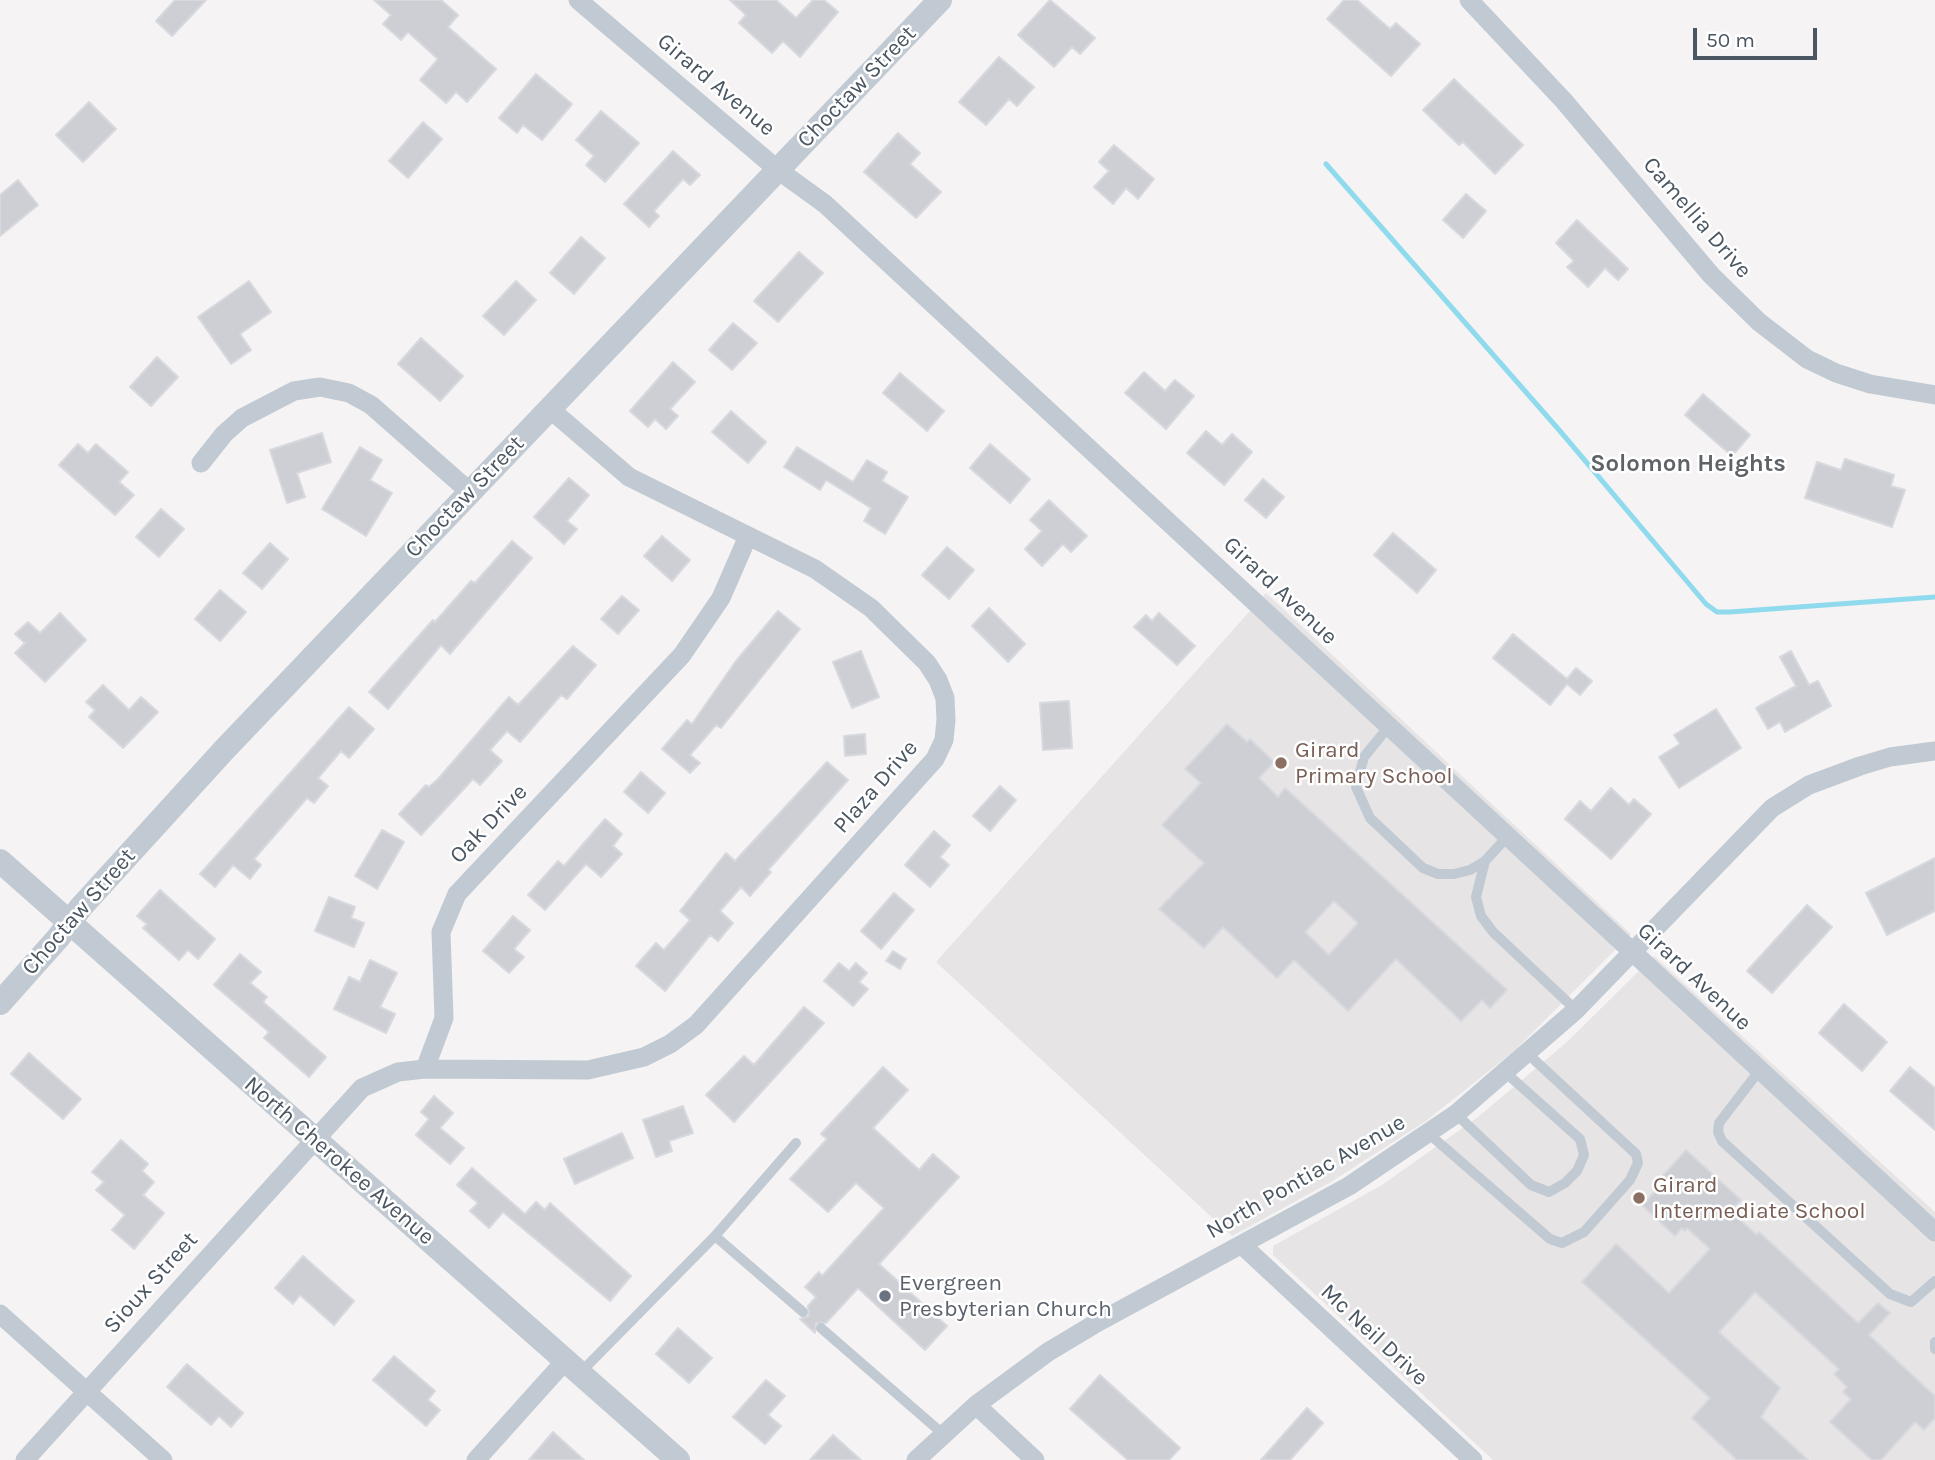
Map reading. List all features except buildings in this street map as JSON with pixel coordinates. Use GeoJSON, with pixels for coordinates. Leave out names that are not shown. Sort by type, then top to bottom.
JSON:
{"type":"FeatureCollection","features":[{"type":"Feature","properties":{"kind":"street","name":"Girard Avenue"},"geometry":{"type":"LineString","coordinates":[[578,0],[778,170],[825,204],[1935,1232]]}},
{"type":"Feature","properties":{"kind":"street","name":"Choctaw Street"},"geometry":{"type":"LineString","coordinates":[[0,1003],[224,750],[940,0]]}},
{"type":"Feature","properties":{"kind":"street","name":"Camellia Drive"},"geometry":{"type":"LineString","coordinates":[[1469,0],[1564,101],[1711,275],[1759,322],[1807,359],[1836,373],[1870,384],[1935,395]]}},
{"type":"Feature","properties":{"kind":"street"},"geometry":{"type":"LineString","coordinates":[[201,463],[224,434],[242,418],[294,391],[320,387],[349,393],[371,405],[470,492]]}},
{"type":"Feature","properties":{"kind":"street","name":"Plaza Drive"},"geometry":{"type":"LineString","coordinates":[[425,1069],[588,1070],[644,1057],[670,1044],[696,1026],[935,760],[944,740],[946,709],[938,680],[927,663],[870,608],[815,569],[629,477],[550,409]]}},
{"type":"Feature","properties":{"kind":"street","name":"Oak Drive"},"geometry":{"type":"LineString","coordinates":[[425,1069],[444,1018],[441,932],[457,894],[682,655],[721,598],[748,536]]}},
{"type":"Feature","properties":{"kind":"street","name":"North Pontiac Avenue"},"geometry":{"type":"LineString","coordinates":[[916,1460],[976,1405],[1017,1373],[1093,1325],[1349,1186],[1456,1114],[1576,1010],[1749,830],[1791,795],[1860,766],[1890,757],[1935,751]]}},
{"type":"Feature","properties":{"kind":"street","name":"North Cherokee Avenue"},"geometry":{"type":"LineString","coordinates":[[0,861],[678,1460]]}},
{"type":"Feature","properties":{"kind":"street"},"geometry":{"type":"LineString","coordinates":[[315,1140],[362,1088],[398,1072],[425,1069]]}},
{"type":"Feature","properties":{"kind":"street","name":"Sioux Street"},"geometry":{"type":"LineString","coordinates":[[25,1460],[315,1140]]}},
{"type":"Feature","properties":{"kind":"street","name":"Mc Neil Drive"},"geometry":{"type":"LineString","coordinates":[[1242,1245],[1473,1460]]}},
{"type":"Feature","properties":{"kind":"street"},"geometry":{"type":"LineString","coordinates":[[0,1314],[163,1460]]}},
{"type":"Feature","properties":{"kind":"street"},"geometry":{"type":"LineString","coordinates":[[476,1460],[572,1367]]}},
{"type":"Feature","properties":{"kind":"street"},"geometry":{"type":"LineString","coordinates":[[976,1405],[1035,1460]]}},
{"type":"Feature","properties":{"kind":"lane"},"geometry":{"type":"LineString","coordinates":[[1390,726],[1364,757],[1356,787],[1370,818],[1423,868],[1454,874],[1485,860],[1508,836]]}},
{"type":"Feature","properties":{"kind":"lane"},"geometry":{"type":"LineString","coordinates":[[1485,860],[1476,897],[1481,916],[1493,932],[1576,1010]]}},
{"type":"Feature","properties":{"kind":"lane"},"geometry":{"type":"LineString","coordinates":[[1429,1134],[1550,1239],[1562,1243],[1584,1232],[1630,1180],[1638,1163],[1636,1154],[1528,1054]]}},
{"type":"Feature","properties":{"kind":"lane"},"geometry":{"type":"LineString","coordinates":[[1759,1071],[1719,1123],[1718,1132],[1722,1140],[1898,1300],[1910,1302],[1935,1281]]}},
{"type":"Feature","properties":{"kind":"lane"},"geometry":{"type":"LineString","coordinates":[[1456,1114],[1531,1185],[1549,1192],[1565,1183],[1577,1171],[1584,1155],[1580,1139],[1506,1073]]}},
{"type":"Feature","properties":{"kind":"lane"},"geometry":{"type":"LineString","coordinates":[[572,1367],[715,1236],[796,1143]]}},
{"type":"Feature","properties":{"kind":"lane"},"geometry":{"type":"LineString","coordinates":[[715,1236],[803,1312]]}},
{"type":"Feature","properties":{"kind":"lane"},"geometry":{"type":"LineString","coordinates":[[821,1328],[943,1434]]}},
{"type":"Feature","properties":{"kind":"lane"},"geometry":{"type":"LineString","coordinates":[[1935,1342],[1935,1349]]}},
{"type":"Feature","properties":{"kind":"shaded area","name":"Girard Primary School"},"geometry":{"type":"Polygon","coordinates":[[[1266,593],[1631,934],[1514,1051],[1426,1121],[1331,1182],[1232,1236],[936,962],[1266,593]]]}},
{"type":"Feature","properties":{"kind":"shaded area","name":"Girard Intermediate School"},"geometry":{"type":"Polygon","coordinates":[[[1654,956],[1935,1212],[1935,1460],[1493,1460],[1273,1255],[1273,1246],[1382,1185],[1478,1117],[1567,1042],[1654,956]]]}},
{"type":"Feature","properties":{"kind":"waterway"},"geometry":{"type":"LineString","coordinates":[[1326,164],[1560,431],[1706,604],[1717,612],[1935,597]]}},
{"type":"Feature","properties":{"kind":"place","name":"Girard Primary School"},"geometry":{"type":"Point","coordinates":[1281,763]}},
{"type":"Feature","properties":{"kind":"place","name":"Girard Intermediate School"},"geometry":{"type":"Point","coordinates":[1639,1198]}},
{"type":"Feature","properties":{"kind":"place","name":"Evergreen Presbyterian Church"},"geometry":{"type":"Point","coordinates":[885,1296]}},
{"type":"Feature","properties":{"kind":"district","name":"Solomon Heights"},"geometry":{"type":"Point","coordinates":[1688,464]}}]}
